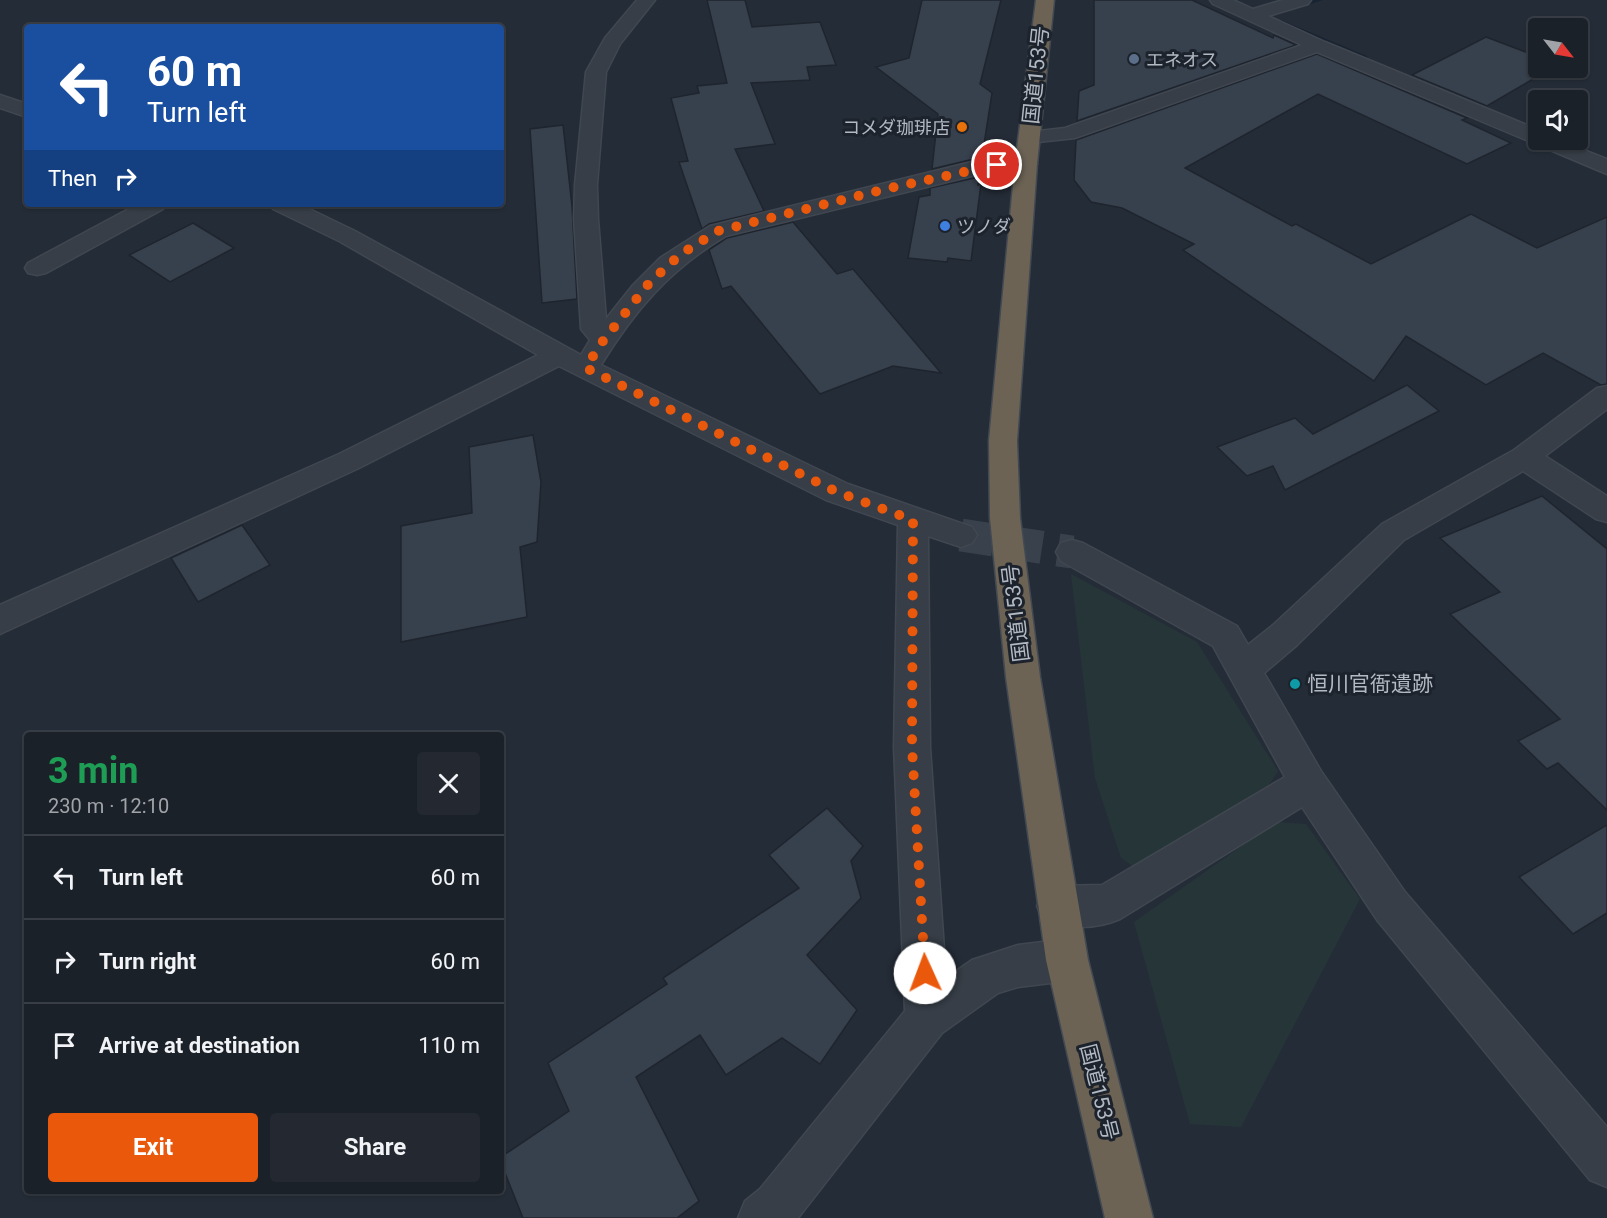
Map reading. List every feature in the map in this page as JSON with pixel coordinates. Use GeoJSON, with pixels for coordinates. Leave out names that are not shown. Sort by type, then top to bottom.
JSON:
{"type":"FeatureCollection","features":[{"type":"Feature","properties":{"kind":"highway","name":"国道153号"},"geometry":{"type":"LineString","coordinates":[[1045,0],[1027,151],[1003,441],[1005,518],[1023,677],[1066,960],[1129,1218]]}},
{"type":"Feature","properties":{"kind":"street"},"geometry":{"type":"LineString","coordinates":[[604,339],[594,329],[586,219],[586,185],[596,72],[612,42],[646,0]]}},
{"type":"Feature","properties":{"kind":"street"},"geometry":{"type":"LineString","coordinates":[[1219,0],[1318,46],[1528,134]]}},
{"type":"Feature","properties":{"kind":"street"},"geometry":{"type":"LineString","coordinates":[[1252,15],[1302,0]]}},
{"type":"Feature","properties":{"kind":"street"},"geometry":{"type":"LineString","coordinates":[[586,368],[604,339],[650,282],[681,254],[718,231],[984,166],[1318,46]]}},
{"type":"Feature","properties":{"kind":"street"},"geometry":{"type":"LineString","coordinates":[[0,101],[24,110]]}},
{"type":"Feature","properties":{"kind":"street"},"geometry":{"type":"LineString","coordinates":[[1566,150],[1607,167]]}},
{"type":"Feature","properties":{"kind":"street"},"geometry":{"type":"LineString","coordinates":[[37,268],[149,207]]}},
{"type":"Feature","properties":{"kind":"street"},"geometry":{"type":"LineString","coordinates":[[286,207],[347,236],[559,355],[837,492],[961,535]]}},
{"type":"Feature","properties":{"kind":"street"},"geometry":{"type":"LineString","coordinates":[[0,620],[349,461],[559,355]]}},
{"type":"Feature","properties":{"kind":"street"},"geometry":{"type":"LineString","coordinates":[[1245,668],[1285,635],[1393,531],[1524,457],[1607,394]]}},
{"type":"Feature","properties":{"kind":"street"},"geometry":{"type":"LineString","coordinates":[[1524,457],[1607,511]]}},
{"type":"Feature","properties":{"kind":"street"},"geometry":{"type":"LineString","coordinates":[[913,520],[912,747],[927,1018]]}},
{"type":"Feature","properties":{"kind":"street"},"geometry":{"type":"LineString","coordinates":[[1072,552],[1224,636],[1245,668],[1308,783],[1391,906],[1607,1163]]}},
{"type":"Feature","properties":{"kind":"street"},"geometry":{"type":"LineString","coordinates":[[1057,906],[1106,905],[1308,783]]}},
{"type":"Feature","properties":{"kind":"street"},"geometry":{"type":"LineString","coordinates":[[762,1218],[777,1206],[927,1018],[987,975],[1018,966],[1066,960]]}},
{"type":"Feature","properties":{"kind":"shaded area"},"geometry":{"type":"Polygon","coordinates":[[[1071,574],[1197,642],[1278,771],[1269,785],[1134,867],[1121,858],[1095,778],[1071,574]]]}},
{"type":"Feature","properties":{"kind":"shaded area"},"geometry":{"type":"Polygon","coordinates":[[[1276,822],[1306,824],[1360,899],[1241,1127],[1190,1124],[1134,922],[1276,822]]]}},
{"type":"Feature","properties":{"kind":"building"},"geometry":{"type":"Polygon","coordinates":[[[707,0],[745,0],[752,27],[820,22],[836,65],[807,67],[810,80],[751,83],[775,144],[735,149],[764,211],[709,224],[702,229],[679,162],[688,161],[671,98],[699,93],[697,86],[727,83],[707,0]]]}},
{"type":"Feature","properties":{"kind":"building"},"geometry":{"type":"Polygon","coordinates":[[[922,0],[1001,0],[980,84],[992,93],[982,157],[932,169],[938,114],[876,67],[909,58],[922,0]]]}},
{"type":"Feature","properties":{"kind":"building","name":"エネオス"},"geometry":{"type":"Polygon","coordinates":[[[1094,0],[1192,0],[1273,38],[1274,35],[1296,45],[1077,121],[1079,91],[1094,85],[1094,0]]]}},
{"type":"Feature","properties":{"kind":"building"},"geometry":{"type":"Polygon","coordinates":[[[1486,37],[1528,53],[1528,78],[1535,78],[1487,106],[1412,75],[1486,37]]]}},
{"type":"Feature","properties":{"kind":"building"},"geometry":{"type":"Polygon","coordinates":[[[1317,54],[1467,118],[1462,120],[1511,143],[1467,164],[1318,94],[1185,168],[1292,226],[1296,224],[1371,264],[1471,214],[1537,248],[1607,217],[1607,384],[1601,385],[1543,353],[1486,385],[1406,336],[1374,381],[1183,250],[1194,244],[1122,208],[1091,202],[1074,180],[1076,140],[1317,54]]]}},
{"type":"Feature","properties":{"kind":"building"},"geometry":{"type":"Polygon","coordinates":[[[563,125],[572,206],[577,299],[542,303],[530,129],[563,125]]]}},
{"type":"Feature","properties":{"kind":"building","name":"ツノダ"},"geometry":{"type":"Polygon","coordinates":[[[979,177],[978,185],[981,184],[971,261],[948,258],[947,262],[908,258],[919,197],[930,195],[930,188],[979,177]]]}},
{"type":"Feature","properties":{"kind":"building"},"geometry":{"type":"Polygon","coordinates":[[[793,222],[837,274],[853,269],[941,373],[893,366],[820,394],[731,286],[722,289],[709,250],[727,238],[793,222]]]}},
{"type":"Feature","properties":{"kind":"building"},"geometry":{"type":"Polygon","coordinates":[[[193,223],[234,248],[170,282],[129,255],[193,223]]]}},
{"type":"Feature","properties":{"kind":"building"},"geometry":{"type":"Polygon","coordinates":[[[1407,385],[1439,411],[1285,490],[1273,466],[1247,476],[1217,447],[1295,418],[1313,434],[1407,385]]]}},
{"type":"Feature","properties":{"kind":"building"},"geometry":{"type":"Polygon","coordinates":[[[533,435],[541,482],[537,542],[520,547],[527,617],[401,642],[401,526],[472,513],[469,447],[533,435]]]}},
{"type":"Feature","properties":{"kind":"building"},"geometry":{"type":"Polygon","coordinates":[[[1542,496],[1607,549],[1607,810],[1558,763],[1547,769],[1518,741],[1560,719],[1450,614],[1500,592],[1440,538],[1542,496]]]}},
{"type":"Feature","properties":{"kind":"building"},"geometry":{"type":"Polygon","coordinates":[[[242,525],[270,565],[198,602],[171,558],[242,525]]]}},
{"type":"Feature","properties":{"kind":"building"},"geometry":{"type":"Polygon","coordinates":[[[827,808],[863,846],[851,861],[861,898],[807,955],[857,1010],[820,1064],[782,1038],[726,1075],[700,1035],[636,1077],[699,1201],[677,1218],[523,1218],[504,1170],[504,1155],[569,1111],[548,1063],[667,984],[663,978],[799,888],[769,855],[827,808]]]}},
{"type":"Feature","properties":{"kind":"building"},"geometry":{"type":"Polygon","coordinates":[[[1607,825],[1607,913],[1573,934],[1519,877],[1607,825]]]}},
{"type":"Feature","properties":{"kind":"waterway"},"geometry":{"type":"LineString","coordinates":[[1290,9],[1319,0]]}},
{"type":"Feature","properties":{"kind":"waterway"},"geometry":{"type":"LineString","coordinates":[[1281,22],[1364,58]]}},
{"type":"Feature","properties":{"kind":"tunnel"},"geometry":{"type":"LineString","coordinates":[[961,535],[1072,552]]}},
{"type":"Feature","properties":{"kind":"place","name":"エネオス"},"geometry":{"type":"Point","coordinates":[1134,59]}},
{"type":"Feature","properties":{"kind":"place","name":"コメダ珈琲店"},"geometry":{"type":"Point","coordinates":[962,127]}},
{"type":"Feature","properties":{"kind":"place","name":"ツノダ"},"geometry":{"type":"Point","coordinates":[945,226]}},
{"type":"Feature","properties":{"kind":"place","name":"恒川官衙遺跡"},"geometry":{"type":"Point","coordinates":[1295,684]}},
{"type":"Feature","properties":{"kind":"route"},"geometry":{"type":"LineString","coordinates":[[925,973],[912,747],[913,520],[837,492],[586,368],[599,346],[650,282],[681,254],[718,231],[890,188],[997,165]]}}]}
